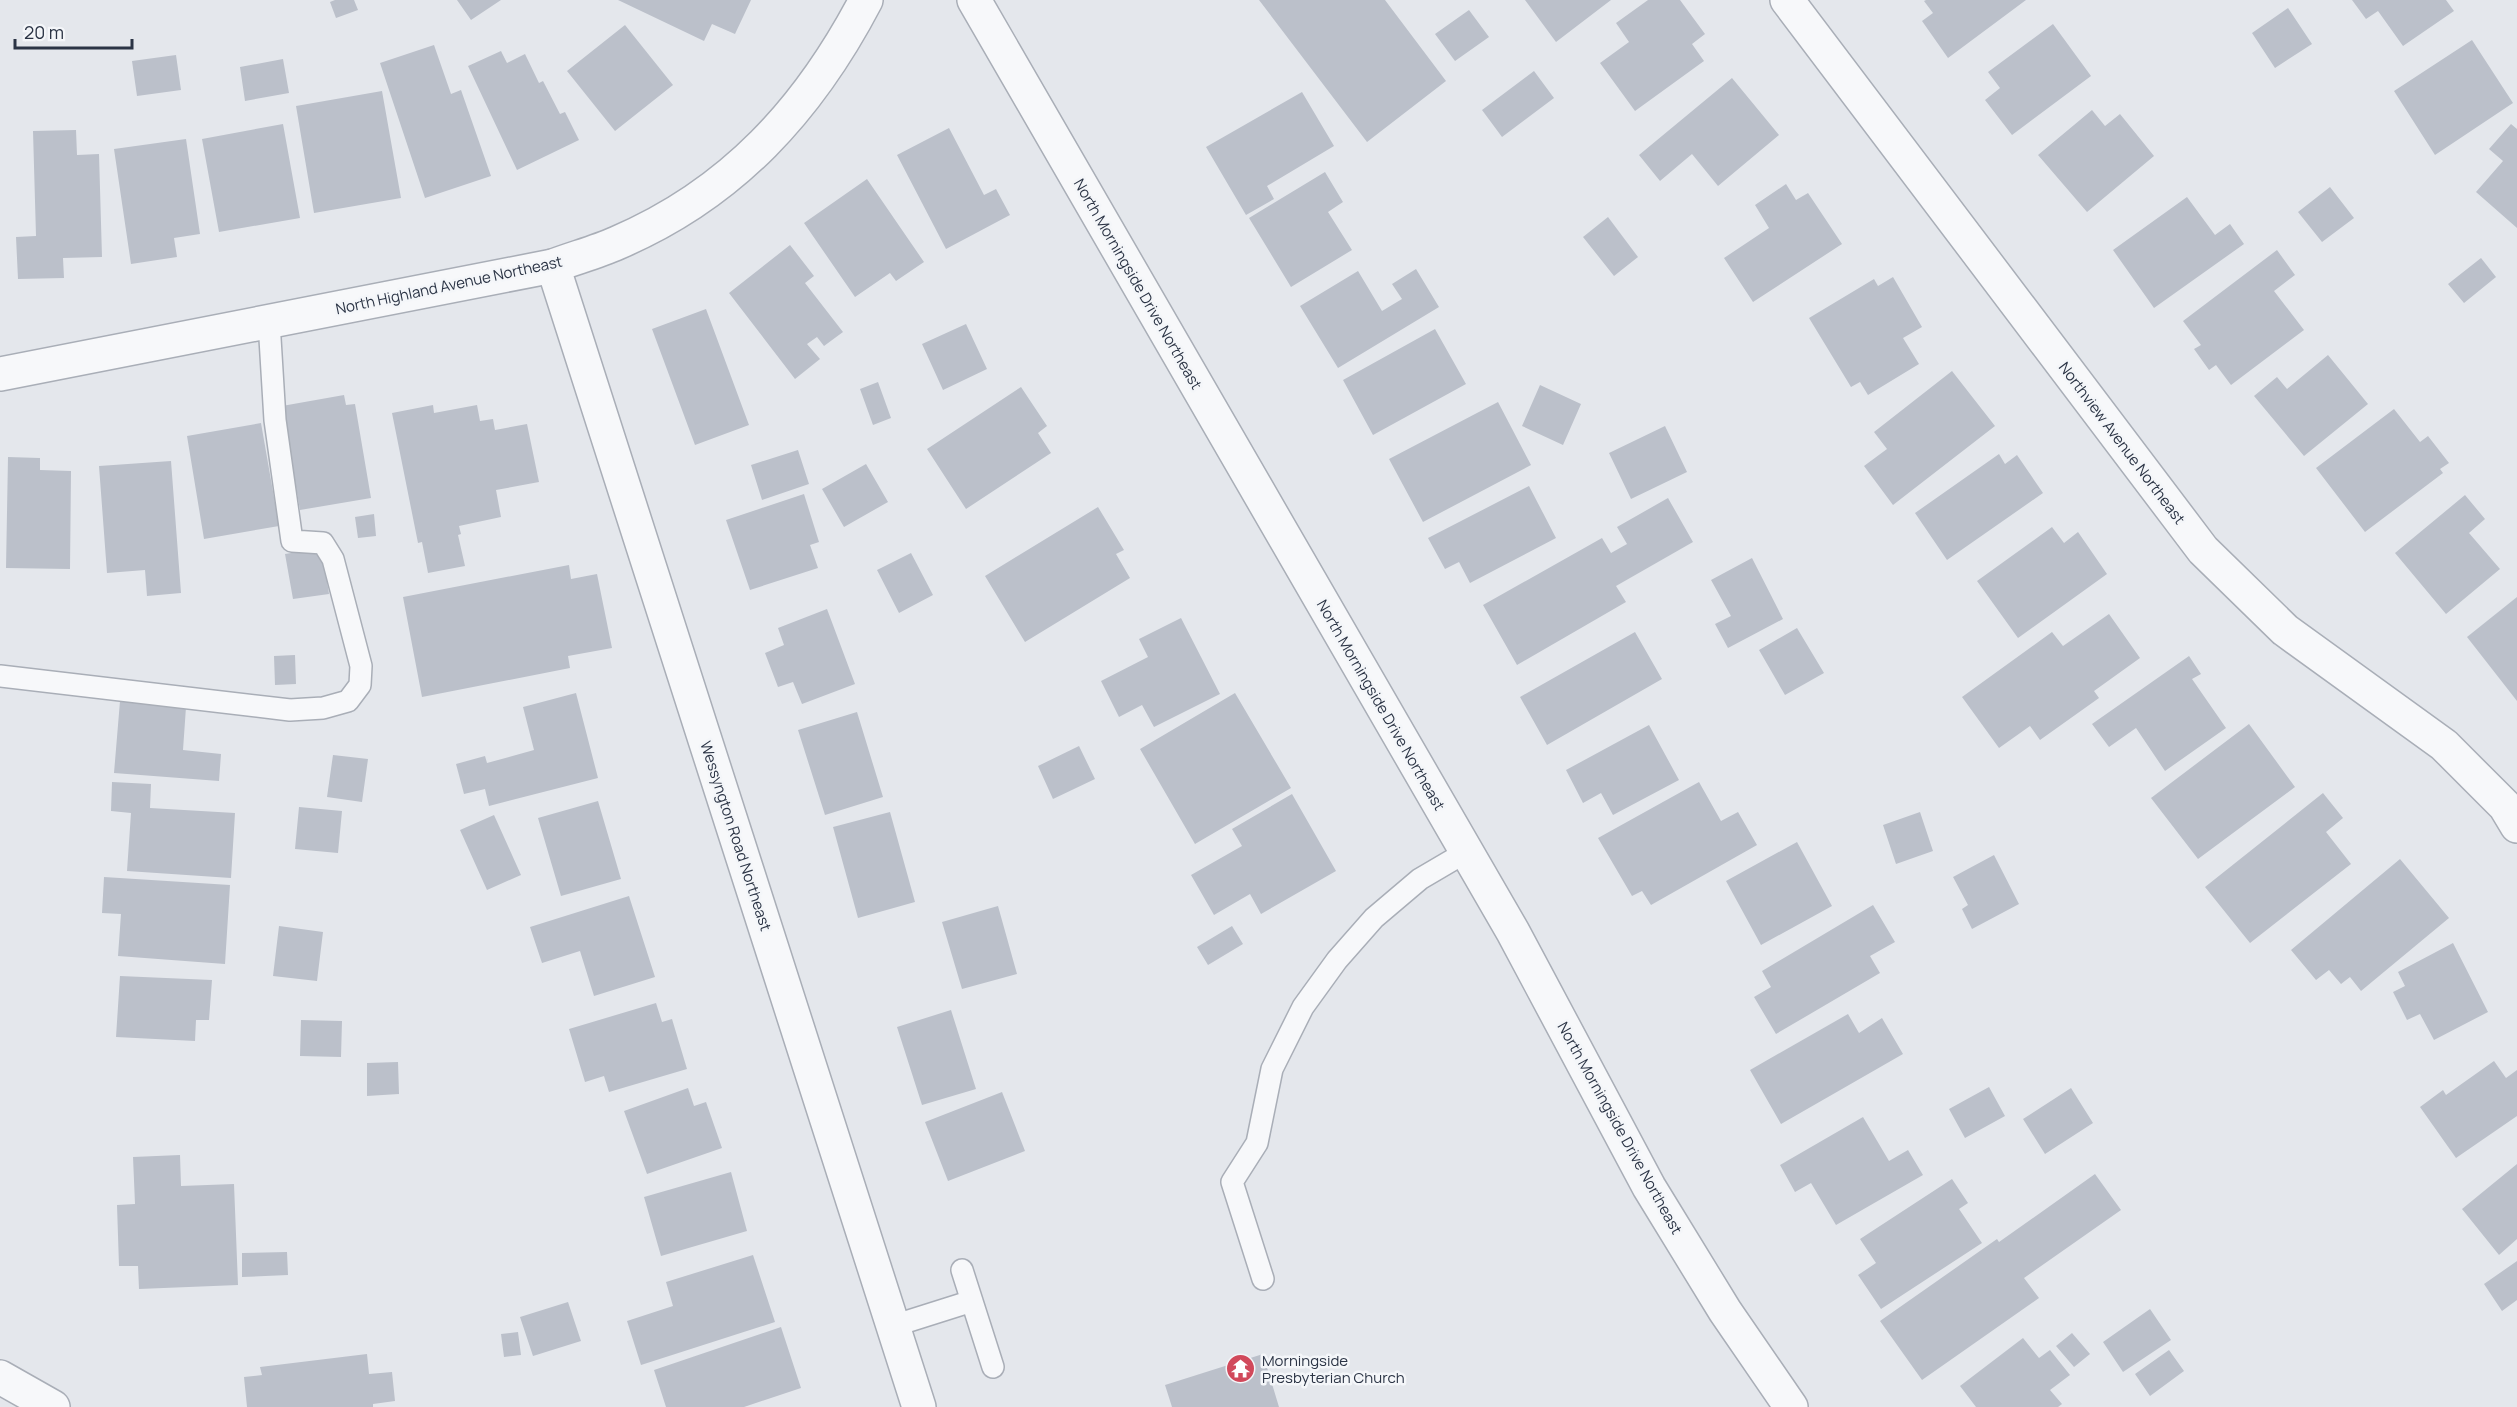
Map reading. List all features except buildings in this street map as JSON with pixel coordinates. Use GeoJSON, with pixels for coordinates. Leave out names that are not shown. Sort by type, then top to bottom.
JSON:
{"type":"FeatureCollection","features":[{"type":"Feature","properties":{"kind":"street","name":"North Highland Avenue Northeast"},"geometry":{"type":"LineString","coordinates":[[0,374],[553,266],[617,243],[670,216],[719,183],[764,145],[804,101],[842,45],[866,0]]}},
{"type":"Feature","properties":{"kind":"street","name":"North Morningside Drive Northeast"},"geometry":{"type":"LineString","coordinates":[[974,0],[1513,932],[1650,1187],[1725,1311],[1791,1407]]}},
{"type":"Feature","properties":{"kind":"street","name":"Northview Avenue Northeast"},"geometry":{"type":"LineString","coordinates":[[1787,0],[2203,550],[2285,630],[2444,745],[2505,806],[2517,826]]}},
{"type":"Feature","properties":{"kind":"street","name":"Wessyngton Road Northeast"},"geometry":{"type":"LineString","coordinates":[[553,266],[919,1407]]}},
{"type":"Feature","properties":{"kind":"street"},"geometry":{"type":"LineString","coordinates":[[0,1377],[53,1407]]}},
{"type":"Feature","properties":{"kind":"lane"},"geometry":{"type":"LineString","coordinates":[[0,676],[290,710],[323,708],[348,701],[360,686],[361,666],[333,559],[323,543],[292,541],[275,420],[269,322]]}},
{"type":"Feature","properties":{"kind":"lane"},"geometry":{"type":"LineString","coordinates":[[1263,1279],[1232,1182],[1257,1143],[1272,1069],[1302,1007],[1337,960],[1374,918],[1420,879],[1466,852]]}},
{"type":"Feature","properties":{"kind":"lane"},"geometry":{"type":"LineString","coordinates":[[962,1270],[993,1366]]}},
{"type":"Feature","properties":{"kind":"lane"},"geometry":{"type":"LineString","coordinates":[[893,1326],[972,1301]]}},
{"type":"Feature","properties":{"kind":"place","name":"Morningside Presbyterian Church"},"geometry":{"type":"Point","coordinates":[1241,1369]}}]}
